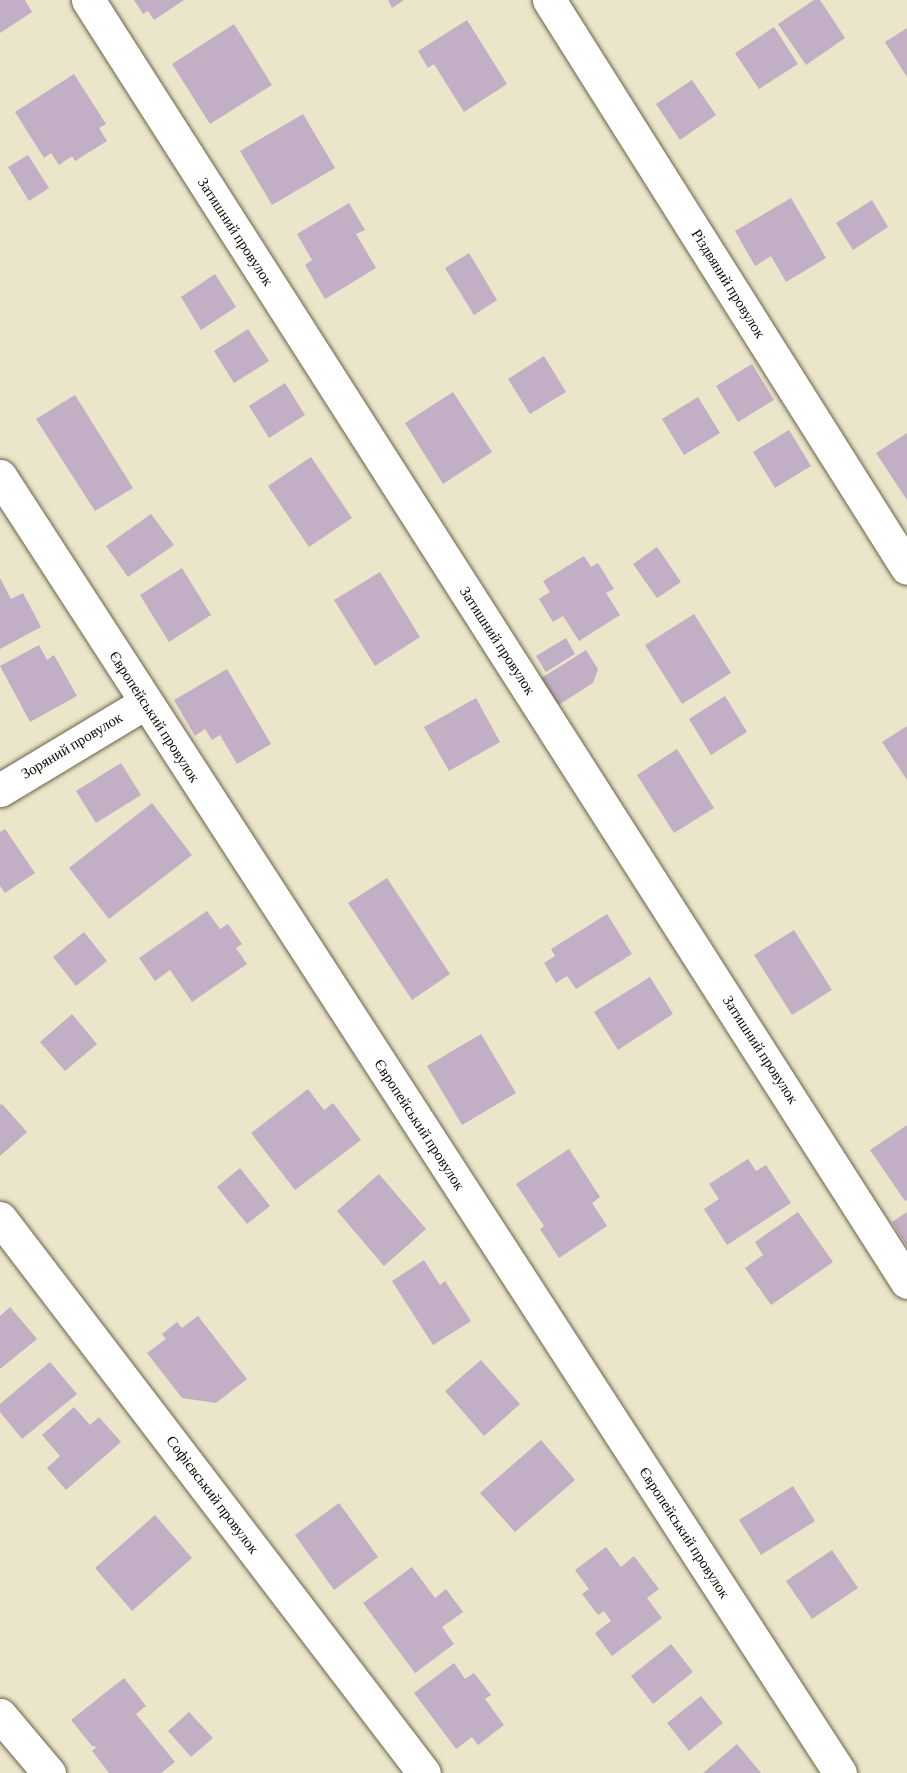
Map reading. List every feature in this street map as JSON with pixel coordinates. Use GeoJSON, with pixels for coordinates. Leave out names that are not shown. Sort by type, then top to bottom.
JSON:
{"type":"FeatureCollection","features":[{"type":"Feature","properties":{"kind":"street","name":"Затишний провулок"},"geometry":{"type":"LineString","coordinates":[[88,0],[907,1282]]}},
{"type":"Feature","properties":{"kind":"street","name":"Різдвяний провулок"},"geometry":{"type":"LineString","coordinates":[[549,0],[907,568]]}},
{"type":"Feature","properties":{"kind":"street","name":"Європейський провулок"},"geometry":{"type":"LineString","coordinates":[[0,476],[840,1773]]}},
{"type":"Feature","properties":{"kind":"street","name":"Зоряний провулок"},"geometry":{"type":"LineString","coordinates":[[0,790],[145,703]]}},
{"type":"Feature","properties":{"kind":"street","name":"Софієвський провулок"},"geometry":{"type":"LineString","coordinates":[[0,1218],[424,1773]]}},
{"type":"Feature","properties":{"kind":"street"},"geometry":{"type":"LineString","coordinates":[[0,1714],[49,1773]]}},
{"type":"Feature","properties":{"kind":"building"},"geometry":{"type":"Polygon","coordinates":[[[0,0],[25,0],[32,12],[0,33],[0,0]]]}},
{"type":"Feature","properties":{"kind":"building"},"geometry":{"type":"Polygon","coordinates":[[[134,0],[184,0],[154,20],[148,11],[143,14],[134,0]]]}},
{"type":"Feature","properties":{"kind":"building"},"geometry":{"type":"Polygon","coordinates":[[[388,0],[404,0],[392,8],[388,0]]]}},
{"type":"Feature","properties":{"kind":"building"},"geometry":{"type":"Polygon","coordinates":[[[814,0],[820,0],[845,38],[806,65],[778,24],[814,0]]]}},
{"type":"Feature","properties":{"kind":"building"},"geometry":{"type":"Polygon","coordinates":[[[467,20],[507,84],[464,112],[434,64],[428,68],[418,51],[467,20]]]}},
{"type":"Feature","properties":{"kind":"building"},"geometry":{"type":"Polygon","coordinates":[[[234,24],[272,85],[210,124],[172,64],[234,24]]]}},
{"type":"Feature","properties":{"kind":"building"},"geometry":{"type":"Polygon","coordinates":[[[774,27],[798,64],[759,89],[735,53],[774,27]]]}},
{"type":"Feature","properties":{"kind":"building"},"geometry":{"type":"Polygon","coordinates":[[[907,28],[907,77],[885,42],[907,28]]]}},
{"type":"Feature","properties":{"kind":"building"},"geometry":{"type":"Polygon","coordinates":[[[74,74],[106,124],[99,128],[107,141],[75,161],[72,156],[59,165],[51,153],[44,158],[15,112],[74,74]]]}},
{"type":"Feature","properties":{"kind":"building"},"geometry":{"type":"Polygon","coordinates":[[[692,80],[716,115],[680,140],[656,104],[692,80]]]}},
{"type":"Feature","properties":{"kind":"building"},"geometry":{"type":"Polygon","coordinates":[[[303,114],[335,168],[272,205],[240,151],[303,114]]]}},
{"type":"Feature","properties":{"kind":"building"},"geometry":{"type":"Polygon","coordinates":[[[28,155],[49,188],[29,201],[8,167],[28,155]]]}},
{"type":"Feature","properties":{"kind":"building"},"geometry":{"type":"Polygon","coordinates":[[[791,198],[826,258],[786,282],[771,256],[755,266],[735,231],[791,198]]]}},
{"type":"Feature","properties":{"kind":"building"},"geometry":{"type":"Polygon","coordinates":[[[872,200],[888,227],[853,250],[836,223],[872,200]]]}},
{"type":"Feature","properties":{"kind":"building"},"geometry":{"type":"Polygon","coordinates":[[[349,203],[365,230],[356,234],[376,268],[325,299],[305,265],[312,260],[297,234],[349,203]]]}},
{"type":"Feature","properties":{"kind":"building"},"geometry":{"type":"Polygon","coordinates":[[[469,253],[497,300],[474,315],[445,268],[469,253]]]}},
{"type":"Feature","properties":{"kind":"building"},"geometry":{"type":"Polygon","coordinates":[[[215,274],[236,307],[201,330],[181,297],[215,274]]]}},
{"type":"Feature","properties":{"kind":"building"},"geometry":{"type":"Polygon","coordinates":[[[248,329],[269,361],[234,383],[214,351],[248,329]]]}},
{"type":"Feature","properties":{"kind":"building"},"geometry":{"type":"Polygon","coordinates":[[[544,356],[566,392],[530,414],[508,379],[544,356]]]}},
{"type":"Feature","properties":{"kind":"building"},"geometry":{"type":"Polygon","coordinates":[[[752,364],[774,400],[738,422],[716,386],[752,364]]]}},
{"type":"Feature","properties":{"kind":"building"},"geometry":{"type":"Polygon","coordinates":[[[285,383],[305,415],[269,438],[249,406],[285,383]]]}},
{"type":"Feature","properties":{"kind":"building"},"geometry":{"type":"Polygon","coordinates":[[[453,392],[492,452],[443,484],[405,423],[453,392]]]}},
{"type":"Feature","properties":{"kind":"building"},"geometry":{"type":"Polygon","coordinates":[[[75,395],[133,488],[95,511],[36,419],[75,395]]]}},
{"type":"Feature","properties":{"kind":"building"},"geometry":{"type":"Polygon","coordinates":[[[698,397],[720,433],[684,455],[662,419],[698,397]]]}},
{"type":"Feature","properties":{"kind":"building"},"geometry":{"type":"Polygon","coordinates":[[[789,430],[811,466],[775,488],[753,452],[789,430]]]}},
{"type":"Feature","properties":{"kind":"building"},"geometry":{"type":"Polygon","coordinates":[[[907,433],[907,500],[876,453],[907,433]]]}},
{"type":"Feature","properties":{"kind":"building"},"geometry":{"type":"Polygon","coordinates":[[[311,457],[352,518],[309,547],[268,486],[311,457]]]}},
{"type":"Feature","properties":{"kind":"building"},"geometry":{"type":"Polygon","coordinates":[[[151,514],[174,545],[128,577],[106,546],[151,514]]]}},
{"type":"Feature","properties":{"kind":"building"},"geometry":{"type":"Polygon","coordinates":[[[657,547],[681,582],[657,598],[633,564],[657,547]]]}},
{"type":"Feature","properties":{"kind":"building"},"geometry":{"type":"Polygon","coordinates":[[[584,556],[591,567],[598,563],[614,589],[606,593],[620,615],[579,641],[563,616],[553,622],[539,599],[550,592],[543,581],[584,556]]]}},
{"type":"Feature","properties":{"kind":"building"},"geometry":{"type":"Polygon","coordinates":[[[182,568],[211,615],[169,642],[140,595],[182,568]]]}},
{"type":"Feature","properties":{"kind":"building"},"geometry":{"type":"Polygon","coordinates":[[[380,572],[420,637],[375,666],[334,600],[380,572]]]}},
{"type":"Feature","properties":{"kind":"building"},"geometry":{"type":"Polygon","coordinates":[[[0,578],[11,599],[23,593],[41,627],[0,649],[0,578]]]}},
{"type":"Feature","properties":{"kind":"building"},"geometry":{"type":"Polygon","coordinates":[[[694,614],[731,673],[682,704],[645,645],[694,614]]]}},
{"type":"Feature","properties":{"kind":"building"},"geometry":{"type":"Polygon","coordinates":[[[566,638],[575,654],[546,672],[536,656],[566,638]]]}},
{"type":"Feature","properties":{"kind":"building"},"geometry":{"type":"Polygon","coordinates":[[[39,645],[47,660],[54,655],[77,696],[30,722],[0,666],[39,645]]]}},
{"type":"Feature","properties":{"kind":"building"},"geometry":{"type":"Polygon","coordinates":[[[586,650],[598,669],[593,683],[557,706],[540,679],[586,650]]]}},
{"type":"Feature","properties":{"kind":"building"},"geometry":{"type":"Polygon","coordinates":[[[227,669],[271,744],[237,764],[220,735],[212,740],[205,729],[195,736],[174,700],[227,669]]]}},
{"type":"Feature","properties":{"kind":"building"},"geometry":{"type":"Polygon","coordinates":[[[725,696],[747,732],[711,755],[689,719],[725,696]]]}},
{"type":"Feature","properties":{"kind":"building"},"geometry":{"type":"Polygon","coordinates":[[[476,698],[500,742],[449,771],[424,727],[476,698]]]}},
{"type":"Feature","properties":{"kind":"building"},"geometry":{"type":"Polygon","coordinates":[[[907,726],[907,780],[882,742],[907,726]]]}},
{"type":"Feature","properties":{"kind":"building"},"geometry":{"type":"Polygon","coordinates":[[[677,749],[714,808],[674,833],[637,775],[677,749]]]}},
{"type":"Feature","properties":{"kind":"building"},"geometry":{"type":"Polygon","coordinates":[[[121,763],[141,795],[96,823],[76,791],[121,763]]]}},
{"type":"Feature","properties":{"kind":"building"},"geometry":{"type":"Polygon","coordinates":[[[152,803],[192,855],[109,919],[69,868],[152,803]]]}},
{"type":"Feature","properties":{"kind":"building"},"geometry":{"type":"Polygon","coordinates":[[[5,829],[35,873],[5,893],[0,886],[0,832],[5,829]]]}},
{"type":"Feature","properties":{"kind":"building"},"geometry":{"type":"Polygon","coordinates":[[[387,878],[450,974],[412,1000],[348,903],[387,878]]]}},
{"type":"Feature","properties":{"kind":"building"},"geometry":{"type":"Polygon","coordinates":[[[207,911],[220,929],[228,924],[242,944],[236,948],[247,964],[192,1002],[170,970],[155,981],[139,958],[207,911]]]}},
{"type":"Feature","properties":{"kind":"building"},"geometry":{"type":"Polygon","coordinates":[[[607,914],[632,954],[576,989],[567,976],[556,983],[544,963],[555,956],[551,949],[607,914]]]}},
{"type":"Feature","properties":{"kind":"building"},"geometry":{"type":"Polygon","coordinates":[[[794,930],[832,990],[792,1015],[754,955],[794,930]]]}},
{"type":"Feature","properties":{"kind":"building"},"geometry":{"type":"Polygon","coordinates":[[[84,932],[107,961],[76,986],[53,957],[84,932]]]}},
{"type":"Feature","properties":{"kind":"building"},"geometry":{"type":"Polygon","coordinates":[[[650,977],[673,1014],[618,1050],[594,1012],[650,977]]]}},
{"type":"Feature","properties":{"kind":"building"},"geometry":{"type":"Polygon","coordinates":[[[72,1014],[97,1044],[65,1071],[40,1042],[72,1014]]]}},
{"type":"Feature","properties":{"kind":"building"},"geometry":{"type":"Polygon","coordinates":[[[481,1034],[516,1093],[462,1125],[427,1066],[481,1034]]]}},
{"type":"Feature","properties":{"kind":"building"},"geometry":{"type":"Polygon","coordinates":[[[308,1089],[324,1110],[333,1103],[361,1140],[295,1190],[251,1133],[308,1089]]]}},
{"type":"Feature","properties":{"kind":"building"},"geometry":{"type":"Polygon","coordinates":[[[2,1104],[27,1132],[0,1156],[0,1105],[2,1104]]]}},
{"type":"Feature","properties":{"kind":"building"},"geometry":{"type":"Polygon","coordinates":[[[907,1125],[907,1200],[905,1201],[870,1150],[907,1125]]]}},
{"type":"Feature","properties":{"kind":"building"},"geometry":{"type":"Polygon","coordinates":[[[569,1149],[600,1197],[592,1203],[607,1226],[559,1258],[540,1229],[544,1226],[516,1184],[569,1149]]]}},
{"type":"Feature","properties":{"kind":"building"},"geometry":{"type":"Polygon","coordinates":[[[748,1159],[756,1171],[766,1165],[791,1203],[727,1245],[704,1209],[719,1199],[709,1184],[748,1159]]]}},
{"type":"Feature","properties":{"kind":"building"},"geometry":{"type":"Polygon","coordinates":[[[240,1168],[270,1206],[247,1224],[217,1187],[240,1168]]]}},
{"type":"Feature","properties":{"kind":"building"},"geometry":{"type":"Polygon","coordinates":[[[379,1174],[426,1229],[384,1266],[337,1211],[379,1174]]]}},
{"type":"Feature","properties":{"kind":"building"},"geometry":{"type":"Polygon","coordinates":[[[798,1212],[833,1262],[771,1305],[745,1268],[763,1255],[755,1242],[798,1212]]]}},
{"type":"Feature","properties":{"kind":"building"},"geometry":{"type":"Polygon","coordinates":[[[907,1212],[907,1246],[892,1222],[907,1212]]]}},
{"type":"Feature","properties":{"kind":"building"},"geometry":{"type":"Polygon","coordinates":[[[424,1260],[440,1285],[445,1281],[471,1321],[433,1345],[392,1281],[424,1260]]]}},
{"type":"Feature","properties":{"kind":"building"},"geometry":{"type":"Polygon","coordinates":[[[10,1307],[37,1339],[0,1369],[0,1316],[10,1307]]]}},
{"type":"Feature","properties":{"kind":"building"},"geometry":{"type":"Polygon","coordinates":[[[198,1316],[247,1379],[216,1403],[182,1398],[147,1353],[166,1339],[162,1334],[177,1322],[182,1328],[198,1316]]]}},
{"type":"Feature","properties":{"kind":"building"},"geometry":{"type":"Polygon","coordinates":[[[481,1360],[520,1404],[484,1436],[445,1391],[481,1360]]]}},
{"type":"Feature","properties":{"kind":"building"},"geometry":{"type":"Polygon","coordinates":[[[50,1362],[77,1394],[22,1439],[0,1412],[0,1404],[50,1362]]]}},
{"type":"Feature","properties":{"kind":"building"},"geometry":{"type":"Polygon","coordinates":[[[74,1407],[90,1425],[99,1417],[121,1442],[66,1490],[47,1468],[60,1456],[42,1435],[74,1407]]]}},
{"type":"Feature","properties":{"kind":"building"},"geometry":{"type":"Polygon","coordinates":[[[541,1440],[575,1480],[515,1532],[480,1493],[541,1440]]]}},
{"type":"Feature","properties":{"kind":"building"},"geometry":{"type":"Polygon","coordinates":[[[793,1486],[815,1521],[761,1555],[739,1520],[793,1486]]]}},
{"type":"Feature","properties":{"kind":"building"},"geometry":{"type":"Polygon","coordinates":[[[339,1503],[378,1557],[334,1590],[295,1535],[339,1503]]]}},
{"type":"Feature","properties":{"kind":"building"},"geometry":{"type":"Polygon","coordinates":[[[155,1515],[192,1558],[132,1611],[95,1568],[155,1515]]]}},
{"type":"Feature","properties":{"kind":"building"},"geometry":{"type":"Polygon","coordinates":[[[606,1547],[621,1567],[634,1556],[659,1589],[647,1598],[662,1618],[612,1656],[595,1633],[611,1621],[604,1611],[598,1615],[582,1594],[589,1589],[575,1570],[606,1547]]]}},
{"type":"Feature","properties":{"kind":"building"},"geometry":{"type":"Polygon","coordinates":[[[832,1550],[858,1588],[812,1619],[786,1581],[832,1550]]]}},
{"type":"Feature","properties":{"kind":"building"},"geometry":{"type":"Polygon","coordinates":[[[412,1567],[435,1598],[446,1589],[463,1612],[442,1627],[454,1644],[415,1673],[363,1603],[412,1567]]]}},
{"type":"Feature","properties":{"kind":"building"},"geometry":{"type":"Polygon","coordinates":[[[671,1644],[693,1672],[653,1704],[631,1676],[671,1644]]]}},
{"type":"Feature","properties":{"kind":"building"},"geometry":{"type":"Polygon","coordinates":[[[454,1663],[465,1679],[474,1673],[491,1695],[485,1699],[504,1725],[478,1745],[472,1737],[456,1749],[414,1693],[454,1663]]]}},
{"type":"Feature","properties":{"kind":"building"},"geometry":{"type":"Polygon","coordinates":[[[124,1678],[146,1706],[136,1714],[175,1762],[161,1773],[109,1773],[92,1751],[97,1747],[92,1746],[71,1720],[124,1678]]]}},
{"type":"Feature","properties":{"kind":"building"},"geometry":{"type":"Polygon","coordinates":[[[701,1696],[723,1723],[689,1751],[667,1723],[701,1696]]]}},
{"type":"Feature","properties":{"kind":"building"},"geometry":{"type":"Polygon","coordinates":[[[189,1712],[213,1738],[191,1757],[168,1731],[189,1712]]]}},
{"type":"Feature","properties":{"kind":"building"},"geometry":{"type":"Polygon","coordinates":[[[737,1744],[761,1773],[703,1773],[737,1744]]]}}]}
